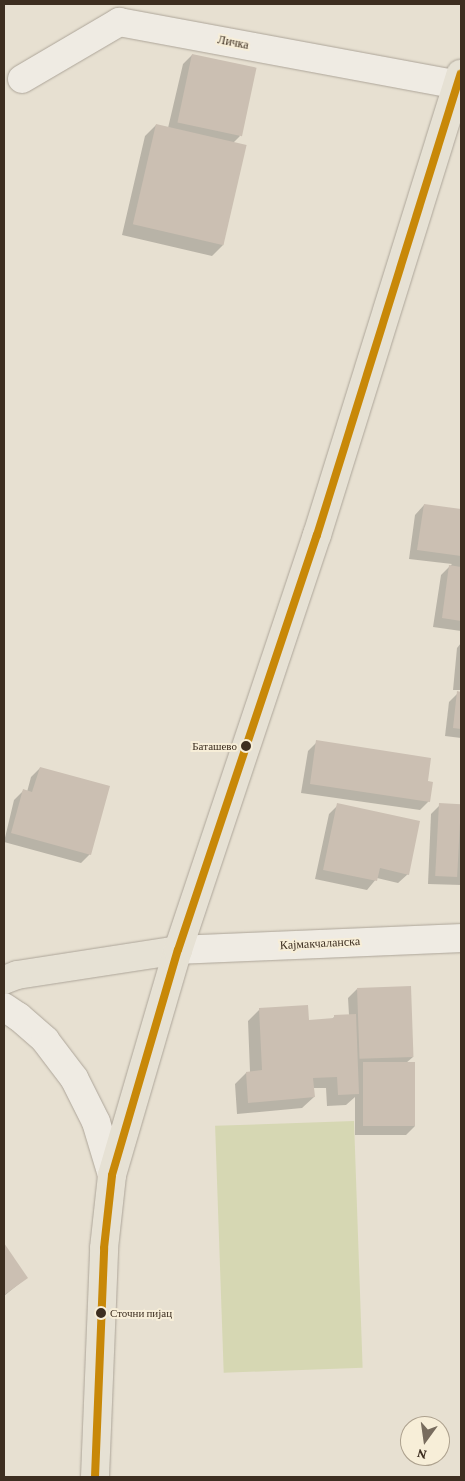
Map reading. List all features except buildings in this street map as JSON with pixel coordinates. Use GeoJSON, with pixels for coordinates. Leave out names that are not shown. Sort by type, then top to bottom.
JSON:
{"type":"FeatureCollection","features":[{"type":"Feature","properties":{"kind":"main road"},"geometry":{"type":"LineString","coordinates":[[95,1477],[104,1248],[112,1175],[178,950],[317,535],[460,79]]}},
{"type":"Feature","properties":{"kind":"main road"},"geometry":{"type":"LineString","coordinates":[[4,980],[17,975],[178,950]]}},
{"type":"Feature","properties":{"kind":"street","name":"Личка"},"geometry":{"type":"LineString","coordinates":[[22,79],[114,13],[460,79]]}},
{"type":"Feature","properties":{"kind":"street","name":"Кајмакчаланска"},"geometry":{"type":"LineString","coordinates":[[178,950],[461,938]]}},
{"type":"Feature","properties":{"kind":"street"},"geometry":{"type":"LineString","coordinates":[[4,1007],[19,1016],[45,1040],[74,1078],[96,1122],[112,1175]]}},
{"type":"Feature","properties":{"kind":"green space"},"geometry":{"type":"Polygon","coordinates":[[[354,1121],[363,1368],[224,1373],[215,1126],[354,1121]]]}},
{"type":"Feature","properties":{"kind":"transit line"},"geometry":{"type":"LineString","coordinates":[[95,1477],[104,1248],[112,1175],[178,950],[317,535],[461,74]]}},
{"type":"Feature","properties":{"kind":"place","name":"Баташево"},"geometry":{"type":"Point","coordinates":[246,746]}},
{"type":"Feature","properties":{"kind":"place","name":"Сточни пијац"},"geometry":{"type":"Point","coordinates":[101,1313]}}]}
